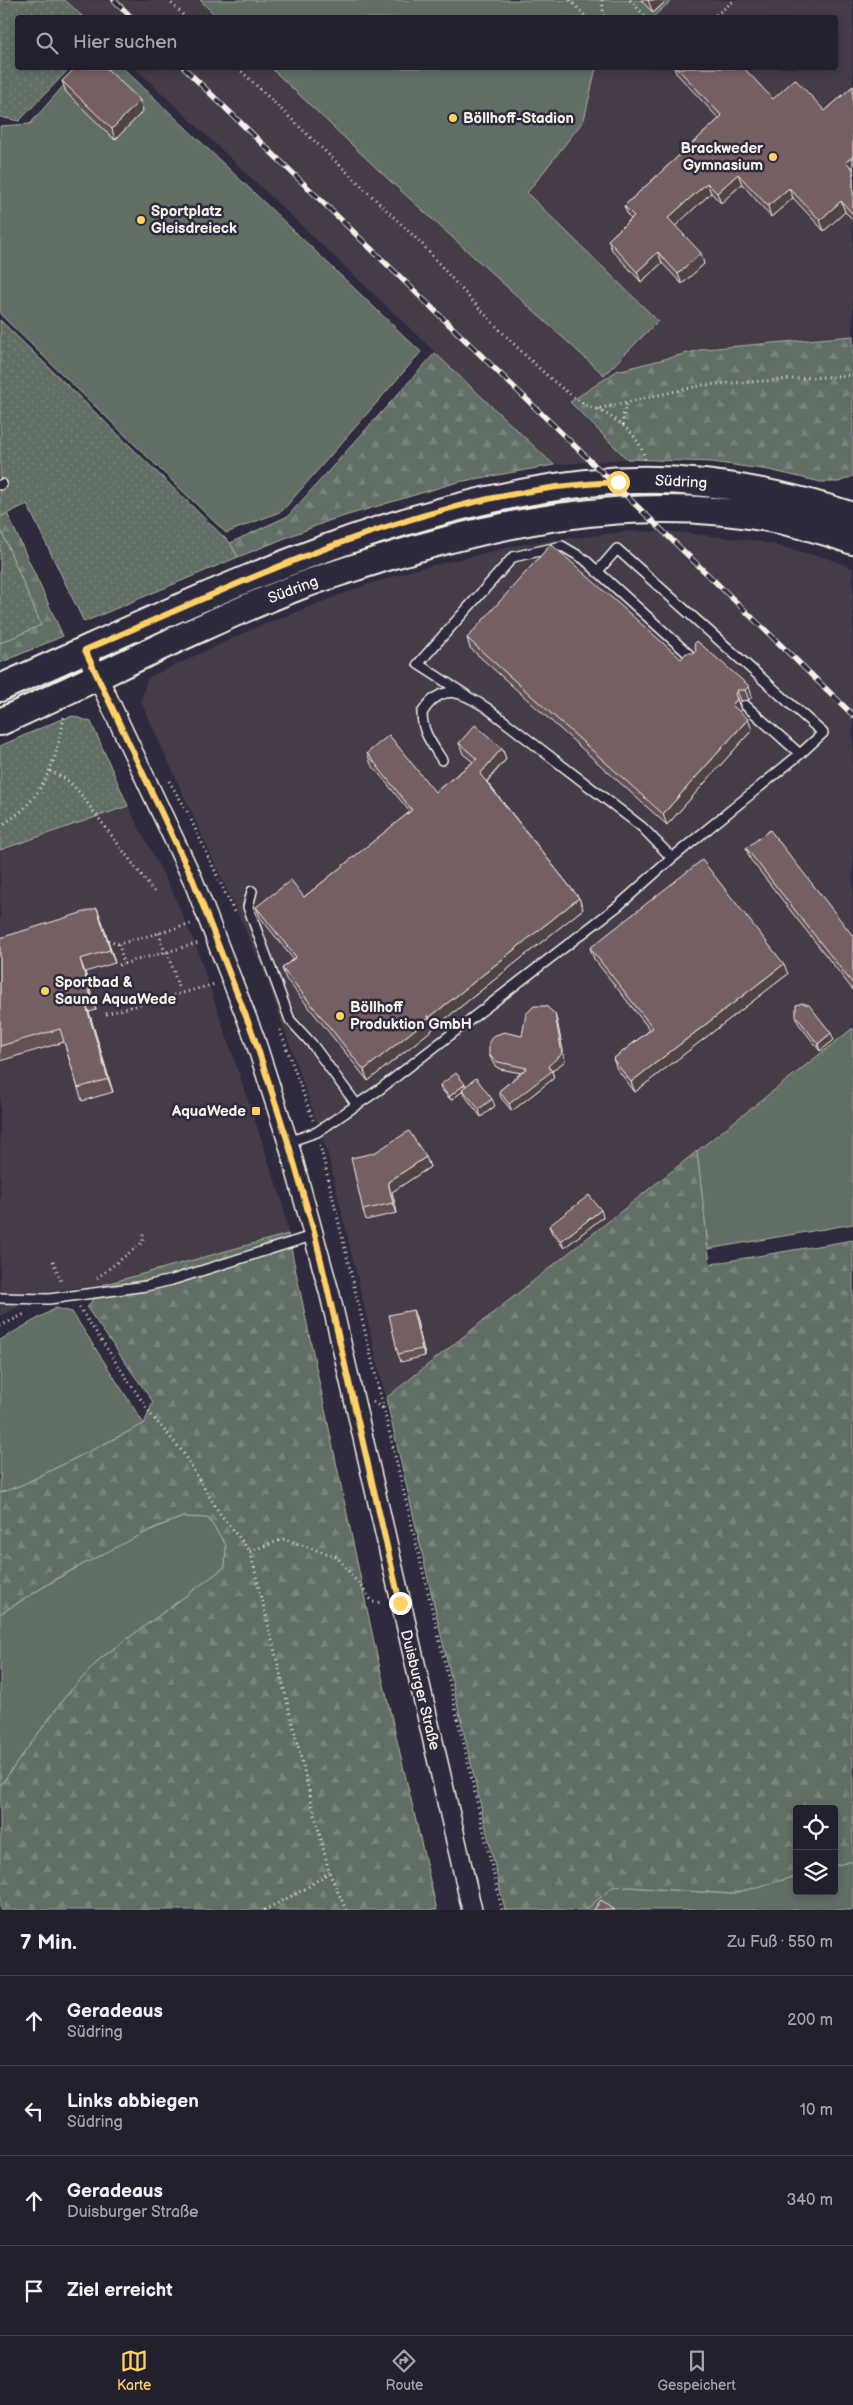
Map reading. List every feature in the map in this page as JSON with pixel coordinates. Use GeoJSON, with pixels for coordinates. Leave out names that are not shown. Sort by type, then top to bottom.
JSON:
{"type":"FeatureCollection","features":[{"type":"Feature","properties":{"kind":"main road","name":"Südring"},"geometry":{"type":"LineString","coordinates":[[0,688],[218,592],[350,539],[485,499],[588,483],[690,482],[762,491],[853,516]]}},
{"type":"Feature","properties":{"kind":"main road","name":"Südring"},"geometry":{"type":"LineString","coordinates":[[0,722],[243,610],[301,586],[425,546],[491,528],[588,513],[677,508],[724,511],[770,517],[808,526],[853,541]]}},
{"type":"Feature","properties":{"kind":"street"},"geometry":{"type":"LineString","coordinates":[[85,650],[98,678]]}},
{"type":"Feature","properties":{"kind":"street","name":"Duisburger Straße"},"geometry":{"type":"LineString","coordinates":[[98,678],[193,880],[232,979],[288,1142],[315,1235],[472,1910]]}},
{"type":"Feature","properties":{"kind":"lane"},"geometry":{"type":"LineString","coordinates":[[672,858],[642,827],[487,708],[418,664],[512,557],[562,546],[584,560],[694,659]]}},
{"type":"Feature","properties":{"kind":"lane"},"geometry":{"type":"LineString","coordinates":[[288,1142],[317,1132],[357,1105],[618,906],[672,858],[823,734],[617,549],[597,572]]}},
{"type":"Feature","properties":{"kind":"lane"},"geometry":{"type":"LineString","coordinates":[[442,760],[426,735],[422,725],[422,713],[426,706],[440,694],[452,691],[466,694]]}},
{"type":"Feature","properties":{"kind":"lane"},"geometry":{"type":"LineString","coordinates":[[745,705],[800,754]]}},
{"type":"Feature","properties":{"kind":"lane"},"geometry":{"type":"LineString","coordinates":[[252,891],[248,908],[290,1020],[312,1044],[357,1105]]}},
{"type":"Feature","properties":{"kind":"lane"},"geometry":{"type":"LineString","coordinates":[[0,1298],[49,1299],[172,1280],[315,1235]]}},
{"type":"Feature","properties":{"kind":"path"},"geometry":{"type":"LineString","coordinates":[[168,0],[183,15]]}},
{"type":"Feature","properties":{"kind":"path"},"geometry":{"type":"LineString","coordinates":[[570,0],[585,15]]}},
{"type":"Feature","properties":{"kind":"path"},"geometry":{"type":"LineString","coordinates":[[602,0],[604,15]]}},
{"type":"Feature","properties":{"kind":"path"},"geometry":{"type":"LineString","coordinates":[[630,0],[644,15]]}},
{"type":"Feature","properties":{"kind":"path"},"geometry":{"type":"LineString","coordinates":[[716,15],[735,0]]}},
{"type":"Feature","properties":{"kind":"path"},"geometry":{"type":"LineString","coordinates":[[240,70],[422,245],[446,274],[548,377],[588,408],[597,409],[703,384],[853,375]]}},
{"type":"Feature","properties":{"kind":"path"},"geometry":{"type":"LineString","coordinates":[[623,425],[622,416],[627,402]]}},
{"type":"Feature","properties":{"kind":"path"},"geometry":{"type":"LineString","coordinates":[[597,409],[623,425],[639,439],[645,464]]}},
{"type":"Feature","properties":{"kind":"path"},"geometry":{"type":"LineString","coordinates":[[0,826],[31,803],[50,771],[60,741],[64,713]]}},
{"type":"Feature","properties":{"kind":"path"},"geometry":{"type":"LineString","coordinates":[[50,771],[66,779],[80,792],[154,892]]}},
{"type":"Feature","properties":{"kind":"path"},"geometry":{"type":"LineString","coordinates":[[108,940],[119,944],[209,920]]}},
{"type":"Feature","properties":{"kind":"path"},"geometry":{"type":"LineString","coordinates":[[159,933],[178,987]]}},
{"type":"Feature","properties":{"kind":"path"},"geometry":{"type":"LineString","coordinates":[[119,966],[216,938]]}},
{"type":"Feature","properties":{"kind":"path"},"geometry":{"type":"LineString","coordinates":[[119,944],[124,964]]}},
{"type":"Feature","properties":{"kind":"path"},"geometry":{"type":"LineString","coordinates":[[106,1014],[232,979]]}},
{"type":"Feature","properties":{"kind":"path"},"geometry":{"type":"LineString","coordinates":[[70,1296],[143,1242],[143,1231]]}},
{"type":"Feature","properties":{"kind":"path"},"geometry":{"type":"LineString","coordinates":[[53,1261],[70,1296],[152,1416],[182,1451],[220,1514],[250,1551],[329,1872],[346,1910]]}},
{"type":"Feature","properties":{"kind":"path"},"geometry":{"type":"LineString","coordinates":[[384,1409],[502,1910]]}},
{"type":"Feature","properties":{"kind":"path"},"geometry":{"type":"LineString","coordinates":[[250,1551],[284,1539],[337,1557],[373,1602],[400,1603]]}},
{"type":"Feature","properties":{"kind":"path"},"geometry":{"type":"LineString","coordinates":[[264,1910],[305,1889],[329,1872]]}},
{"type":"Feature","properties":{"kind":"shaded area"},"geometry":{"type":"Polygon","coordinates":[[[65,0],[853,0],[853,336],[704,349],[571,402],[627,459],[554,465],[137,70],[838,70],[838,15],[80,15],[65,0]]]}},
{"type":"Feature","properties":{"kind":"shaded area"},"geometry":{"type":"Polygon","coordinates":[[[630,531],[677,532],[758,541],[830,559],[853,568],[853,1028],[386,1398],[327,1151],[263,969],[141,702],[147,678],[259,626],[363,586],[416,569],[523,544],[630,531]]]}},
{"type":"Feature","properties":{"kind":"shaded area"},"geometry":{"type":"Polygon","coordinates":[[[128,806],[174,895],[196,946],[283,1204],[288,1234],[102,1285],[52,1291],[0,1316],[0,850],[128,806]]]}},
{"type":"Feature","properties":{"kind":"green space"},"geometry":{"type":"Polygon","coordinates":[[[0,0],[65,0],[81,15],[15,15],[15,70],[68,70],[19,121],[0,117],[0,0]]]}},
{"type":"Feature","properties":{"kind":"green space"},"geometry":{"type":"Polygon","coordinates":[[[200,0],[672,0],[655,15],[215,15],[200,0]]]}},
{"type":"Feature","properties":{"kind":"green space","name":"Sportplatz Gleisdreieck"},"geometry":{"type":"Polygon","coordinates":[[[77,70],[125,70],[421,352],[282,511],[226,533],[0,314],[0,126],[30,124],[77,70]]]}},
{"type":"Feature","properties":{"kind":"green space"},"geometry":{"type":"Polygon","coordinates":[[[273,70],[596,70],[584,120],[527,193],[658,321],[604,375],[388,179],[273,70]]]}},
{"type":"Feature","properties":{"kind":"green space"},"geometry":{"type":"Polygon","coordinates":[[[0,320],[230,543],[238,557],[84,622],[27,504],[0,517],[0,320]]]}},
{"type":"Feature","properties":{"kind":"green space"},"geometry":{"type":"Polygon","coordinates":[[[853,336],[853,476],[839,482],[821,482],[769,470],[712,462],[627,459],[570,402],[617,371],[704,349],[853,336]]]}},
{"type":"Feature","properties":{"kind":"green space"},"geometry":{"type":"Polygon","coordinates":[[[435,353],[554,465],[458,482],[328,521],[238,557],[230,543],[288,516],[435,353]]]}},
{"type":"Feature","properties":{"kind":"green space"},"geometry":{"type":"Polygon","coordinates":[[[7,513],[63,636],[0,663],[0,643],[41,625],[0,528],[0,517],[7,513]]]}},
{"type":"Feature","properties":{"kind":"green space"},"geometry":{"type":"Polygon","coordinates":[[[0,528],[41,625],[0,643],[0,528]]]}},
{"type":"Feature","properties":{"kind":"green space"},"geometry":{"type":"Polygon","coordinates":[[[73,716],[91,722],[128,806],[0,850],[0,746],[73,716]]]}},
{"type":"Feature","properties":{"kind":"green space"},"geometry":{"type":"Polygon","coordinates":[[[853,1028],[853,1224],[708,1249],[697,1151],[853,1028]]]}},
{"type":"Feature","properties":{"kind":"green space"},"geometry":{"type":"Polygon","coordinates":[[[697,1151],[710,1264],[853,1240],[853,1861],[838,1865],[838,1805],[793,1805],[793,1877],[731,1894],[614,1886],[585,1910],[505,1910],[386,1398],[697,1151]]]}},
{"type":"Feature","properties":{"kind":"green space"},"geometry":{"type":"Polygon","coordinates":[[[288,1234],[375,1647],[437,1910],[0,1910],[0,1786],[65,1697],[100,1659],[225,1567],[226,1545],[208,1518],[183,1517],[156,1527],[64,1574],[0,1614],[0,1493],[22,1485],[144,1424],[153,1402],[87,1308],[102,1285],[288,1234]]]}},
{"type":"Feature","properties":{"kind":"green space"},"geometry":{"type":"Polygon","coordinates":[[[56,1308],[72,1312],[144,1424],[22,1485],[0,1493],[0,1340],[56,1308]]]}},
{"type":"Feature","properties":{"kind":"green space"},"geometry":{"type":"Polygon","coordinates":[[[183,1517],[208,1518],[226,1545],[225,1567],[100,1659],[65,1697],[0,1786],[0,1614],[112,1549],[183,1517]]]}},
{"type":"Feature","properties":{"kind":"green space"},"geometry":{"type":"Polygon","coordinates":[[[853,1861],[853,1910],[585,1910],[614,1886],[731,1894],[793,1877],[793,1895],[838,1895],[838,1865],[853,1861]]]}},
{"type":"Feature","properties":{"kind":"building"},"geometry":{"type":"Polygon","coordinates":[[[73,70],[108,70],[140,100],[112,129],[62,81],[73,70]]]}},
{"type":"Feature","properties":{"kind":"building","name":"Brackweder Gymnasium"},"geometry":{"type":"Polygon","coordinates":[[[679,70],[746,70],[773,99],[795,79],[825,111],[853,86],[853,156],[846,162],[853,169],[853,214],[841,201],[820,220],[789,188],[768,206],[738,174],[717,193],[707,183],[668,218],[701,253],[678,274],[658,252],[637,272],[608,240],[634,216],[624,206],[722,116],[679,70]]]}},
{"type":"Feature","properties":{"kind":"building"},"geometry":{"type":"Polygon","coordinates":[[[551,544],[681,659],[686,653],[694,653],[696,650],[694,644],[697,641],[749,686],[745,690],[737,690],[735,694],[737,699],[732,705],[748,719],[663,814],[467,638],[551,544]]]}},
{"type":"Feature","properties":{"kind":"building"},"geometry":{"type":"Polygon","coordinates":[[[475,725],[502,748],[480,774],[579,898],[430,1017],[427,1015],[429,1018],[364,1070],[282,968],[296,957],[256,907],[291,880],[304,897],[412,810],[367,753],[389,735],[435,792],[477,759],[459,743],[475,725]]]}},
{"type":"Feature","properties":{"kind":"building"},"geometry":{"type":"Polygon","coordinates":[[[770,830],[853,936],[853,984],[746,848],[770,830]]]}},
{"type":"Feature","properties":{"kind":"building"},"geometry":{"type":"Polygon","coordinates":[[[702,860],[784,964],[631,1082],[613,1059],[653,1028],[590,948],[702,860]]]}},
{"type":"Feature","properties":{"kind":"building","name":"Sportbad & Sauna AquaWede"},"geometry":{"type":"Polygon","coordinates":[[[97,908],[110,950],[80,959],[91,997],[84,999],[108,1079],[78,1088],[60,1029],[0,1046],[0,938],[97,908]]]}},
{"type":"Feature","properties":{"kind":"building"},"geometry":{"type":"Polygon","coordinates":[[[802,1003],[809,1005],[831,1033],[818,1044],[796,1016],[796,1005],[802,1003]]]}},
{"type":"Feature","properties":{"kind":"building"},"geometry":{"type":"Polygon","coordinates":[[[534,1006],[546,1006],[555,1014],[562,1054],[548,1066],[552,1071],[509,1104],[499,1091],[527,1068],[498,1062],[493,1059],[489,1054],[489,1042],[493,1036],[504,1032],[522,1036],[526,1014],[534,1006]]]}},
{"type":"Feature","properties":{"kind":"building"},"geometry":{"type":"Polygon","coordinates":[[[456,1073],[465,1084],[449,1097],[440,1085],[456,1073]]]}},
{"type":"Feature","properties":{"kind":"building"},"geometry":{"type":"Polygon","coordinates":[[[476,1078],[492,1099],[479,1109],[462,1089],[476,1078]]]}},
{"type":"Feature","properties":{"kind":"building"},"geometry":{"type":"Polygon","coordinates":[[[409,1131],[426,1157],[388,1182],[393,1203],[363,1210],[351,1158],[374,1153],[409,1131]]]}},
{"type":"Feature","properties":{"kind":"building"},"geometry":{"type":"Polygon","coordinates":[[[589,1195],[601,1210],[561,1241],[549,1226],[589,1195]]]}},
{"type":"Feature","properties":{"kind":"building"},"geometry":{"type":"Polygon","coordinates":[[[413,1310],[422,1349],[398,1354],[389,1315],[413,1310]]]}},
{"type":"Feature","properties":{"kind":"building"},"geometry":{"type":"Polygon","coordinates":[[[601,1900],[615,1910],[594,1910],[601,1900]]]}},
{"type":"Feature","properties":{"kind":"railway"},"geometry":{"type":"LineString","coordinates":[[114,0],[129,15]]}},
{"type":"Feature","properties":{"kind":"railway"},"geometry":{"type":"LineString","coordinates":[[186,70],[853,715]]}},
{"type":"Feature","properties":{"kind":"place","name":"Böllhoff-Stadion"},"geometry":{"type":"Point","coordinates":[453,118]}},
{"type":"Feature","properties":{"kind":"place","name":"Brackweder Gymnasium"},"geometry":{"type":"Point","coordinates":[773,157]}},
{"type":"Feature","properties":{"kind":"place","name":"Sportplatz Gleisdreieck"},"geometry":{"type":"Point","coordinates":[141,220]}},
{"type":"Feature","properties":{"kind":"place","name":"Sportbad & Sauna AquaWede"},"geometry":{"type":"Point","coordinates":[45,991]}},
{"type":"Feature","properties":{"kind":"place","name":"Böllhoff Produktion GmbH"},"geometry":{"type":"Point","coordinates":[340,1016]}},
{"type":"Feature","properties":{"kind":"place","name":"AquaWede"},"geometry":{"type":"Point","coordinates":[256,1111]}},
{"type":"Feature","properties":{"kind":"route"},"geometry":{"type":"LineString","coordinates":[[400,1603],[315,1235],[288,1142],[254,1037],[193,880],[85,650],[218,592],[350,539],[415,518],[485,499],[588,483],[618,482]]}}]}
